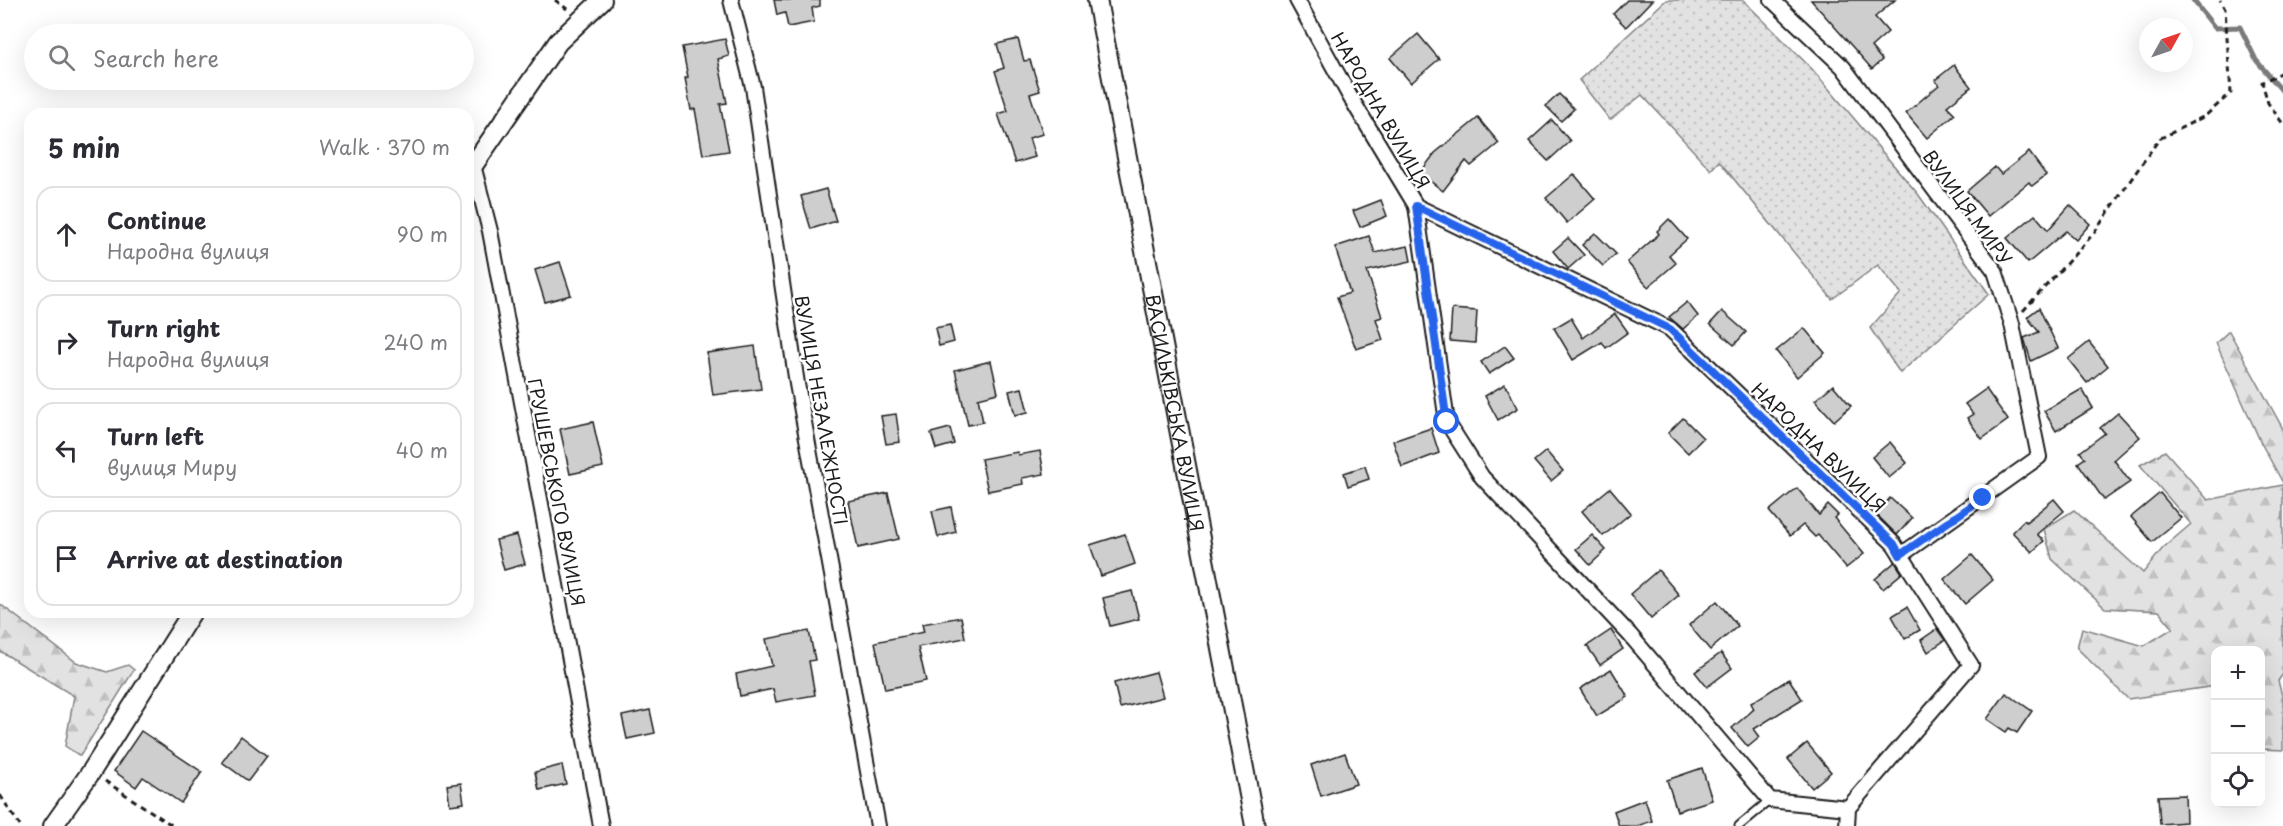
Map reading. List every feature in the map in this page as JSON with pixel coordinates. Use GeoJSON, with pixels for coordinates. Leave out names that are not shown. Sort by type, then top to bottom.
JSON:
{"type":"FeatureCollection","features":[{"type":"Feature","properties":{"kind":"street"},"geometry":{"type":"LineString","coordinates":[[474,163],[558,42],[602,0]]}},
{"type":"Feature","properties":{"kind":"street","name":"ВУЛИЦЯ НЕЗАЛЕЖНОСТІ"},"geometry":{"type":"LineString","coordinates":[[731,0],[753,87],[797,384],[878,826]]}},
{"type":"Feature","properties":{"kind":"street","name":"ВАСИЛЬКІВСЬКА ВУЛИЦЯ"},"geometry":{"type":"LineString","coordinates":[[1097,0],[1255,826]]}},
{"type":"Feature","properties":{"kind":"street","name":"НАРОДНА ВУЛИЦЯ"},"geometry":{"type":"LineString","coordinates":[[1297,0],[1349,95],[1416,206],[1447,422],[1482,477],[1630,635],[1770,800]]}},
{"type":"Feature","properties":{"kind":"street","name":"ВУЛИЦЯ МИРУ"},"geometry":{"type":"LineString","coordinates":[[1772,0],[1843,67],[1995,271],[2012,324],[2039,457],[1900,555]]}},
{"type":"Feature","properties":{"kind":"street","name":"ГРУШЕВСЬКОГО ВУЛИЦЯ"},"geometry":{"type":"LineString","coordinates":[[474,181],[490,231],[601,826]]}},
{"type":"Feature","properties":{"kind":"street","name":"НАРОДНА ВУЛИЦЯ"},"geometry":{"type":"LineString","coordinates":[[1416,206],[1670,329],[1894,544],[1971,665],[1848,808]]}},
{"type":"Feature","properties":{"kind":"street"},"geometry":{"type":"LineString","coordinates":[[53,826],[91,772],[188,618]]}},
{"type":"Feature","properties":{"kind":"street"},"geometry":{"type":"LineString","coordinates":[[1770,800],[1848,808],[1847,826]]}},
{"type":"Feature","properties":{"kind":"lane"},"geometry":{"type":"LineString","coordinates":[[1739,826],[1770,800]]}},
{"type":"Feature","properties":{"kind":"path"},"geometry":{"type":"LineString","coordinates":[[2012,324],[2094,233],[2159,139],[2205,116],[2231,93],[2225,9],[2220,0]]}},
{"type":"Feature","properties":{"kind":"path"},"geometry":{"type":"LineString","coordinates":[[2283,72],[2262,82],[2268,103],[2283,124]]}},
{"type":"Feature","properties":{"kind":"path"},"geometry":{"type":"LineString","coordinates":[[91,772],[174,826]]}},
{"type":"Feature","properties":{"kind":"path"},"geometry":{"type":"LineString","coordinates":[[0,795],[20,826]]}},
{"type":"Feature","properties":{"kind":"green space"},"geometry":{"type":"Polygon","coordinates":[[[1666,0],[1743,0],[1812,69],[1918,194],[1989,294],[1900,373],[1870,328],[1901,293],[1878,265],[1832,299],[1719,161],[1711,170],[1642,95],[1610,120],[1579,80],[1666,0]]]}},
{"type":"Feature","properties":{"kind":"green space"},"geometry":{"type":"Polygon","coordinates":[[[2229,331],[2283,429],[2283,483],[2261,443],[2216,343],[2229,331]]]}},
{"type":"Feature","properties":{"kind":"green space"},"geometry":{"type":"Polygon","coordinates":[[[2165,451],[2208,500],[2283,485],[2283,674],[2278,681],[2283,699],[2283,750],[2265,749],[2265,646],[2211,646],[2211,687],[2128,699],[2077,648],[2082,628],[2144,646],[2173,628],[2159,611],[2105,608],[2052,559],[2044,529],[2074,510],[2143,573],[2163,548],[2191,524],[2140,465],[2165,451]]]}},
{"type":"Feature","properties":{"kind":"green space"},"geometry":{"type":"Polygon","coordinates":[[[0,604],[76,662],[107,672],[128,665],[134,670],[80,756],[65,746],[74,696],[0,651],[0,604]]]}},
{"type":"Feature","properties":{"kind":"building"},"geometry":{"type":"Polygon","coordinates":[[[774,0],[820,0],[820,6],[812,8],[814,22],[788,27],[785,13],[777,15],[774,0]]]}},
{"type":"Feature","properties":{"kind":"building"},"geometry":{"type":"Polygon","coordinates":[[[1627,0],[1652,0],[1626,27],[1613,14],[1627,0]]]}},
{"type":"Feature","properties":{"kind":"building"},"geometry":{"type":"Polygon","coordinates":[[[1811,0],[1895,0],[1875,17],[1888,32],[1871,47],[1882,60],[1872,69],[1811,0]]]}},
{"type":"Feature","properties":{"kind":"building"},"geometry":{"type":"Polygon","coordinates":[[[1418,34],[1439,59],[1411,83],[1390,58],[1418,34]]]}},
{"type":"Feature","properties":{"kind":"building"},"geometry":{"type":"Polygon","coordinates":[[[725,39],[729,56],[718,59],[727,103],[720,104],[729,151],[703,155],[695,109],[691,110],[682,47],[725,39]]]}},
{"type":"Feature","properties":{"kind":"building"},"geometry":{"type":"Polygon","coordinates":[[[1018,39],[1024,61],[1030,60],[1040,91],[1030,94],[1043,134],[1029,138],[1035,157],[1015,163],[998,114],[1008,111],[995,71],[1004,68],[997,44],[1018,39]]]}},
{"type":"Feature","properties":{"kind":"building"},"geometry":{"type":"Polygon","coordinates":[[[1954,65],[1971,87],[1947,106],[1955,114],[1927,138],[1906,113],[1939,85],[1935,80],[1954,65]]]}},
{"type":"Feature","properties":{"kind":"building"},"geometry":{"type":"Polygon","coordinates":[[[1559,94],[1574,109],[1561,121],[1546,106],[1559,94]]]}},
{"type":"Feature","properties":{"kind":"building"},"geometry":{"type":"Polygon","coordinates":[[[1478,118],[1499,143],[1471,166],[1466,161],[1443,191],[1420,173],[1435,153],[1478,118]]]}},
{"type":"Feature","properties":{"kind":"building"},"geometry":{"type":"Polygon","coordinates":[[[1552,120],[1570,141],[1548,161],[1529,141],[1552,120]]]}},
{"type":"Feature","properties":{"kind":"building"},"geometry":{"type":"Polygon","coordinates":[[[2029,152],[2046,175],[2032,186],[2029,182],[1988,216],[1967,191],[1995,167],[2001,174],[2029,152]]]}},
{"type":"Feature","properties":{"kind":"building"},"geometry":{"type":"Polygon","coordinates":[[[1574,174],[1595,199],[1567,223],[1546,198],[1574,174]]]}},
{"type":"Feature","properties":{"kind":"building"},"geometry":{"type":"Polygon","coordinates":[[[826,189],[836,221],[811,229],[801,196],[826,189]]]}},
{"type":"Feature","properties":{"kind":"building"},"geometry":{"type":"Polygon","coordinates":[[[1381,200],[1387,216],[1360,227],[1353,211],[1381,200]]]}},
{"type":"Feature","properties":{"kind":"building"},"geometry":{"type":"Polygon","coordinates":[[[2070,205],[2090,224],[2076,240],[2066,231],[2028,263],[2007,238],[2035,215],[2048,230],[2070,205]]]}},
{"type":"Feature","properties":{"kind":"building"},"geometry":{"type":"Polygon","coordinates":[[[1669,219],[1687,239],[1669,255],[1676,263],[1648,287],[1627,262],[1659,234],[1657,231],[1669,219]]]}},
{"type":"Feature","properties":{"kind":"building"},"geometry":{"type":"Polygon","coordinates":[[[1595,233],[1616,254],[1603,266],[1582,245],[1595,233]]]}},
{"type":"Feature","properties":{"kind":"building"},"geometry":{"type":"Polygon","coordinates":[[[1369,236],[1375,253],[1408,246],[1411,261],[1367,271],[1382,317],[1376,319],[1383,340],[1356,349],[1337,297],[1350,293],[1335,247],[1369,236]]]}},
{"type":"Feature","properties":{"kind":"building"},"geometry":{"type":"Polygon","coordinates":[[[1568,238],[1584,255],[1568,269],[1553,251],[1568,238]]]}},
{"type":"Feature","properties":{"kind":"building"},"geometry":{"type":"Polygon","coordinates":[[[560,262],[571,295],[545,302],[535,270],[560,262]]]}},
{"type":"Feature","properties":{"kind":"building"},"geometry":{"type":"Polygon","coordinates":[[[1687,302],[1698,316],[1683,329],[1669,317],[1687,302]]]}},
{"type":"Feature","properties":{"kind":"building"},"geometry":{"type":"Polygon","coordinates":[[[2039,308],[2058,348],[2031,361],[2024,338],[2039,332],[2027,317],[2039,308]]]}},
{"type":"Feature","properties":{"kind":"building"},"geometry":{"type":"Polygon","coordinates":[[[1452,309],[1477,311],[1475,343],[1450,341],[1452,309]]]}},
{"type":"Feature","properties":{"kind":"building"},"geometry":{"type":"Polygon","coordinates":[[[1722,311],[1746,332],[1734,345],[1710,324],[1722,311]]]}},
{"type":"Feature","properties":{"kind":"building"},"geometry":{"type":"Polygon","coordinates":[[[1615,314],[1628,332],[1606,348],[1602,342],[1573,360],[1554,328],[1571,318],[1583,338],[1615,314]]]}},
{"type":"Feature","properties":{"kind":"building"},"geometry":{"type":"Polygon","coordinates":[[[950,325],[954,342],[939,346],[935,328],[950,325]]]}},
{"type":"Feature","properties":{"kind":"building"},"geometry":{"type":"Polygon","coordinates":[[[1804,328],[1825,353],[1797,377],[1776,351],[1804,328]]]}},
{"type":"Feature","properties":{"kind":"building"},"geometry":{"type":"Polygon","coordinates":[[[2089,342],[2108,366],[2087,383],[2068,359],[2089,342]]]}},
{"type":"Feature","properties":{"kind":"building"},"geometry":{"type":"Polygon","coordinates":[[[755,346],[761,389],[713,395],[707,353],[755,346]]]}},
{"type":"Feature","properties":{"kind":"building"},"geometry":{"type":"Polygon","coordinates":[[[1505,346],[1514,358],[1489,374],[1481,362],[1505,346]]]}},
{"type":"Feature","properties":{"kind":"building"},"geometry":{"type":"Polygon","coordinates":[[[991,361],[998,393],[978,398],[983,422],[968,425],[955,370],[991,361]]]}},
{"type":"Feature","properties":{"kind":"building"},"geometry":{"type":"Polygon","coordinates":[[[1505,384],[1518,408],[1498,420],[1485,396],[1505,384]]]}},
{"type":"Feature","properties":{"kind":"building"},"geometry":{"type":"Polygon","coordinates":[[[1833,385],[1851,406],[1834,421],[1815,400],[1833,385]]]}},
{"type":"Feature","properties":{"kind":"building"},"geometry":{"type":"Polygon","coordinates":[[[1022,388],[1028,412],[1015,415],[1009,391],[1022,388]]]}},
{"type":"Feature","properties":{"kind":"building"},"geometry":{"type":"Polygon","coordinates":[[[1986,389],[2008,420],[1982,439],[1967,418],[1973,414],[1965,404],[1986,389]]]}},
{"type":"Feature","properties":{"kind":"building"},"geometry":{"type":"Polygon","coordinates":[[[2082,389],[2093,408],[2056,431],[2044,411],[2082,389]]]}},
{"type":"Feature","properties":{"kind":"building"},"geometry":{"type":"Polygon","coordinates":[[[2118,413],[2140,437],[2114,460],[2130,482],[2104,500],[2078,463],[2085,458],[2080,452],[2105,433],[2100,428],[2118,413]]]}},
{"type":"Feature","properties":{"kind":"building"},"geometry":{"type":"Polygon","coordinates":[[[896,414],[900,442],[886,444],[881,416],[896,414]]]}},
{"type":"Feature","properties":{"kind":"building"},"geometry":{"type":"Polygon","coordinates":[[[1683,418],[1703,438],[1688,453],[1668,433],[1683,418]]]}},
{"type":"Feature","properties":{"kind":"building"},"geometry":{"type":"Polygon","coordinates":[[[593,422],[603,467],[570,474],[560,429],[593,422]]]}},
{"type":"Feature","properties":{"kind":"building"},"geometry":{"type":"Polygon","coordinates":[[[950,428],[954,444],[936,449],[931,433],[950,428]]]}},
{"type":"Feature","properties":{"kind":"building"},"geometry":{"type":"Polygon","coordinates":[[[1431,428],[1439,453],[1402,467],[1393,441],[1431,428]]]}},
{"type":"Feature","properties":{"kind":"building"},"geometry":{"type":"Polygon","coordinates":[[[1890,442],[1907,463],[1889,478],[1872,457],[1890,442]]]}},
{"type":"Feature","properties":{"kind":"building"},"geometry":{"type":"Polygon","coordinates":[[[1040,451],[1044,474],[1022,478],[1023,484],[988,491],[981,459],[1017,452],[1018,455],[1040,451]]]}},
{"type":"Feature","properties":{"kind":"building"},"geometry":{"type":"Polygon","coordinates":[[[1546,451],[1563,471],[1551,481],[1534,461],[1546,451]]]}},
{"type":"Feature","properties":{"kind":"building"},"geometry":{"type":"Polygon","coordinates":[[[1365,466],[1369,479],[1348,486],[1344,473],[1365,466]]]}},
{"type":"Feature","properties":{"kind":"building"},"geometry":{"type":"Polygon","coordinates":[[[1610,488],[1631,513],[1603,536],[1582,511],[1610,488]]]}},
{"type":"Feature","properties":{"kind":"building"},"geometry":{"type":"Polygon","coordinates":[[[1797,488],[1819,515],[1828,505],[1838,515],[1834,518],[1864,554],[1846,568],[1818,535],[1815,537],[1803,525],[1790,536],[1769,511],[1797,488]]]}},
{"type":"Feature","properties":{"kind":"building"},"geometry":{"type":"Polygon","coordinates":[[[888,493],[899,539],[858,548],[848,501],[888,493]]]}},
{"type":"Feature","properties":{"kind":"building"},"geometry":{"type":"Polygon","coordinates":[[[2160,493],[2181,518],[2152,542],[2131,517],[2160,493]]]}},
{"type":"Feature","properties":{"kind":"building"},"geometry":{"type":"Polygon","coordinates":[[[1890,498],[1912,518],[1897,535],[1876,514],[1890,498]]]}},
{"type":"Feature","properties":{"kind":"building"},"geometry":{"type":"Polygon","coordinates":[[[2054,499],[2064,511],[2037,534],[2044,541],[2032,552],[2012,532],[2024,520],[2026,522],[2054,499]]]}},
{"type":"Feature","properties":{"kind":"building"},"geometry":{"type":"Polygon","coordinates":[[[951,507],[956,532],[938,537],[932,511],[951,507]]]}},
{"type":"Feature","properties":{"kind":"building"},"geometry":{"type":"Polygon","coordinates":[[[1125,534],[1135,564],[1101,576],[1090,545],[1125,534]]]}},
{"type":"Feature","properties":{"kind":"building"},"geometry":{"type":"Polygon","coordinates":[[[517,535],[525,564],[504,570],[496,540],[517,535]]]}},
{"type":"Feature","properties":{"kind":"building"},"geometry":{"type":"Polygon","coordinates":[[[1592,535],[1606,550],[1590,565],[1576,549],[1592,535]]]}},
{"type":"Feature","properties":{"kind":"building"},"geometry":{"type":"Polygon","coordinates":[[[1972,555],[1993,580],[1965,604],[1944,579],[1972,555]]]}},
{"type":"Feature","properties":{"kind":"building"},"geometry":{"type":"Polygon","coordinates":[[[1895,562],[1902,573],[1883,589],[1875,579],[1895,562]]]}},
{"type":"Feature","properties":{"kind":"building"},"geometry":{"type":"Polygon","coordinates":[[[1658,570],[1679,595],[1651,619],[1630,594],[1658,570]]]}},
{"type":"Feature","properties":{"kind":"building"},"geometry":{"type":"Polygon","coordinates":[[[1132,591],[1139,619],[1110,626],[1103,598],[1132,591]]]}},
{"type":"Feature","properties":{"kind":"building"},"geometry":{"type":"Polygon","coordinates":[[[1717,601],[1738,626],[1710,650],[1689,625],[1717,601]]]}},
{"type":"Feature","properties":{"kind":"building"},"geometry":{"type":"Polygon","coordinates":[[[1907,607],[1920,630],[1905,639],[1892,616],[1907,607]]]}},
{"type":"Feature","properties":{"kind":"building"},"geometry":{"type":"Polygon","coordinates":[[[961,617],[965,638],[918,647],[926,681],[885,689],[875,642],[924,632],[922,624],[961,617]]]}},
{"type":"Feature","properties":{"kind":"building"},"geometry":{"type":"Polygon","coordinates":[[[1937,629],[1945,640],[1928,652],[1921,640],[1937,629]]]}},
{"type":"Feature","properties":{"kind":"building"},"geometry":{"type":"Polygon","coordinates":[[[1611,630],[1623,649],[1600,665],[1587,646],[1611,630]]]}},
{"type":"Feature","properties":{"kind":"building"},"geometry":{"type":"Polygon","coordinates":[[[809,631],[815,660],[809,661],[815,695],[776,702],[773,689],[740,696],[736,674],[772,666],[766,639],[809,631]]]}},
{"type":"Feature","properties":{"kind":"building"},"geometry":{"type":"Polygon","coordinates":[[[1721,653],[1732,668],[1707,687],[1695,672],[1721,653]]]}},
{"type":"Feature","properties":{"kind":"building"},"geometry":{"type":"Polygon","coordinates":[[[1611,669],[1628,697],[1597,716],[1580,689],[1611,669]]]}},
{"type":"Feature","properties":{"kind":"building"},"geometry":{"type":"Polygon","coordinates":[[[1156,672],[1163,697],[1120,708],[1114,683],[1156,672]]]}},
{"type":"Feature","properties":{"kind":"building"},"geometry":{"type":"Polygon","coordinates":[[[1789,679],[1802,699],[1754,729],[1760,737],[1748,747],[1732,728],[1754,709],[1751,703],[1789,679]]]}},
{"type":"Feature","properties":{"kind":"building"},"geometry":{"type":"Polygon","coordinates":[[[2006,693],[2032,711],[2017,733],[2009,728],[2006,732],[1987,719],[2006,693]]]}},
{"type":"Feature","properties":{"kind":"building"},"geometry":{"type":"Polygon","coordinates":[[[650,710],[655,733],[627,739],[622,716],[650,710]]]}},
{"type":"Feature","properties":{"kind":"building"},"geometry":{"type":"Polygon","coordinates":[[[141,731],[202,772],[181,803],[143,777],[136,787],[114,771],[141,731]]]}},
{"type":"Feature","properties":{"kind":"building"},"geometry":{"type":"Polygon","coordinates":[[[241,736],[267,756],[248,781],[222,762],[241,736]]]}},
{"type":"Feature","properties":{"kind":"building"},"geometry":{"type":"Polygon","coordinates":[[[1807,743],[1831,772],[1812,788],[1788,759],[1807,743]]]}},
{"type":"Feature","properties":{"kind":"building"},"geometry":{"type":"Polygon","coordinates":[[[1345,753],[1356,784],[1321,796],[1311,765],[1345,753]]]}},
{"type":"Feature","properties":{"kind":"building"},"geometry":{"type":"Polygon","coordinates":[[[562,765],[566,784],[539,790],[535,772],[562,765]]]}},
{"type":"Feature","properties":{"kind":"building"},"geometry":{"type":"Polygon","coordinates":[[[1702,768],[1712,800],[1677,811],[1667,780],[1702,768]]]}},
{"type":"Feature","properties":{"kind":"building"},"geometry":{"type":"Polygon","coordinates":[[[461,783],[464,803],[450,805],[447,785],[461,783]]]}},
{"type":"Feature","properties":{"kind":"building"},"geometry":{"type":"Polygon","coordinates":[[[2185,795],[2186,822],[2160,824],[2158,796],[2185,795]]]}},
{"type":"Feature","properties":{"kind":"building"},"geometry":{"type":"Polygon","coordinates":[[[1645,799],[1652,821],[1637,826],[1619,826],[1614,811],[1645,799]]]}},
{"type":"Feature","properties":{"kind":"waterway"},"geometry":{"type":"LineString","coordinates":[[2193,0],[2215,28],[2240,27],[2256,60],[2283,92]]}},
{"type":"Feature","properties":{"kind":"route"},"geometry":{"type":"LineString","coordinates":[[1447,422],[1416,206],[1670,329],[1894,544],[1900,555],[1983,498]]}}]}
